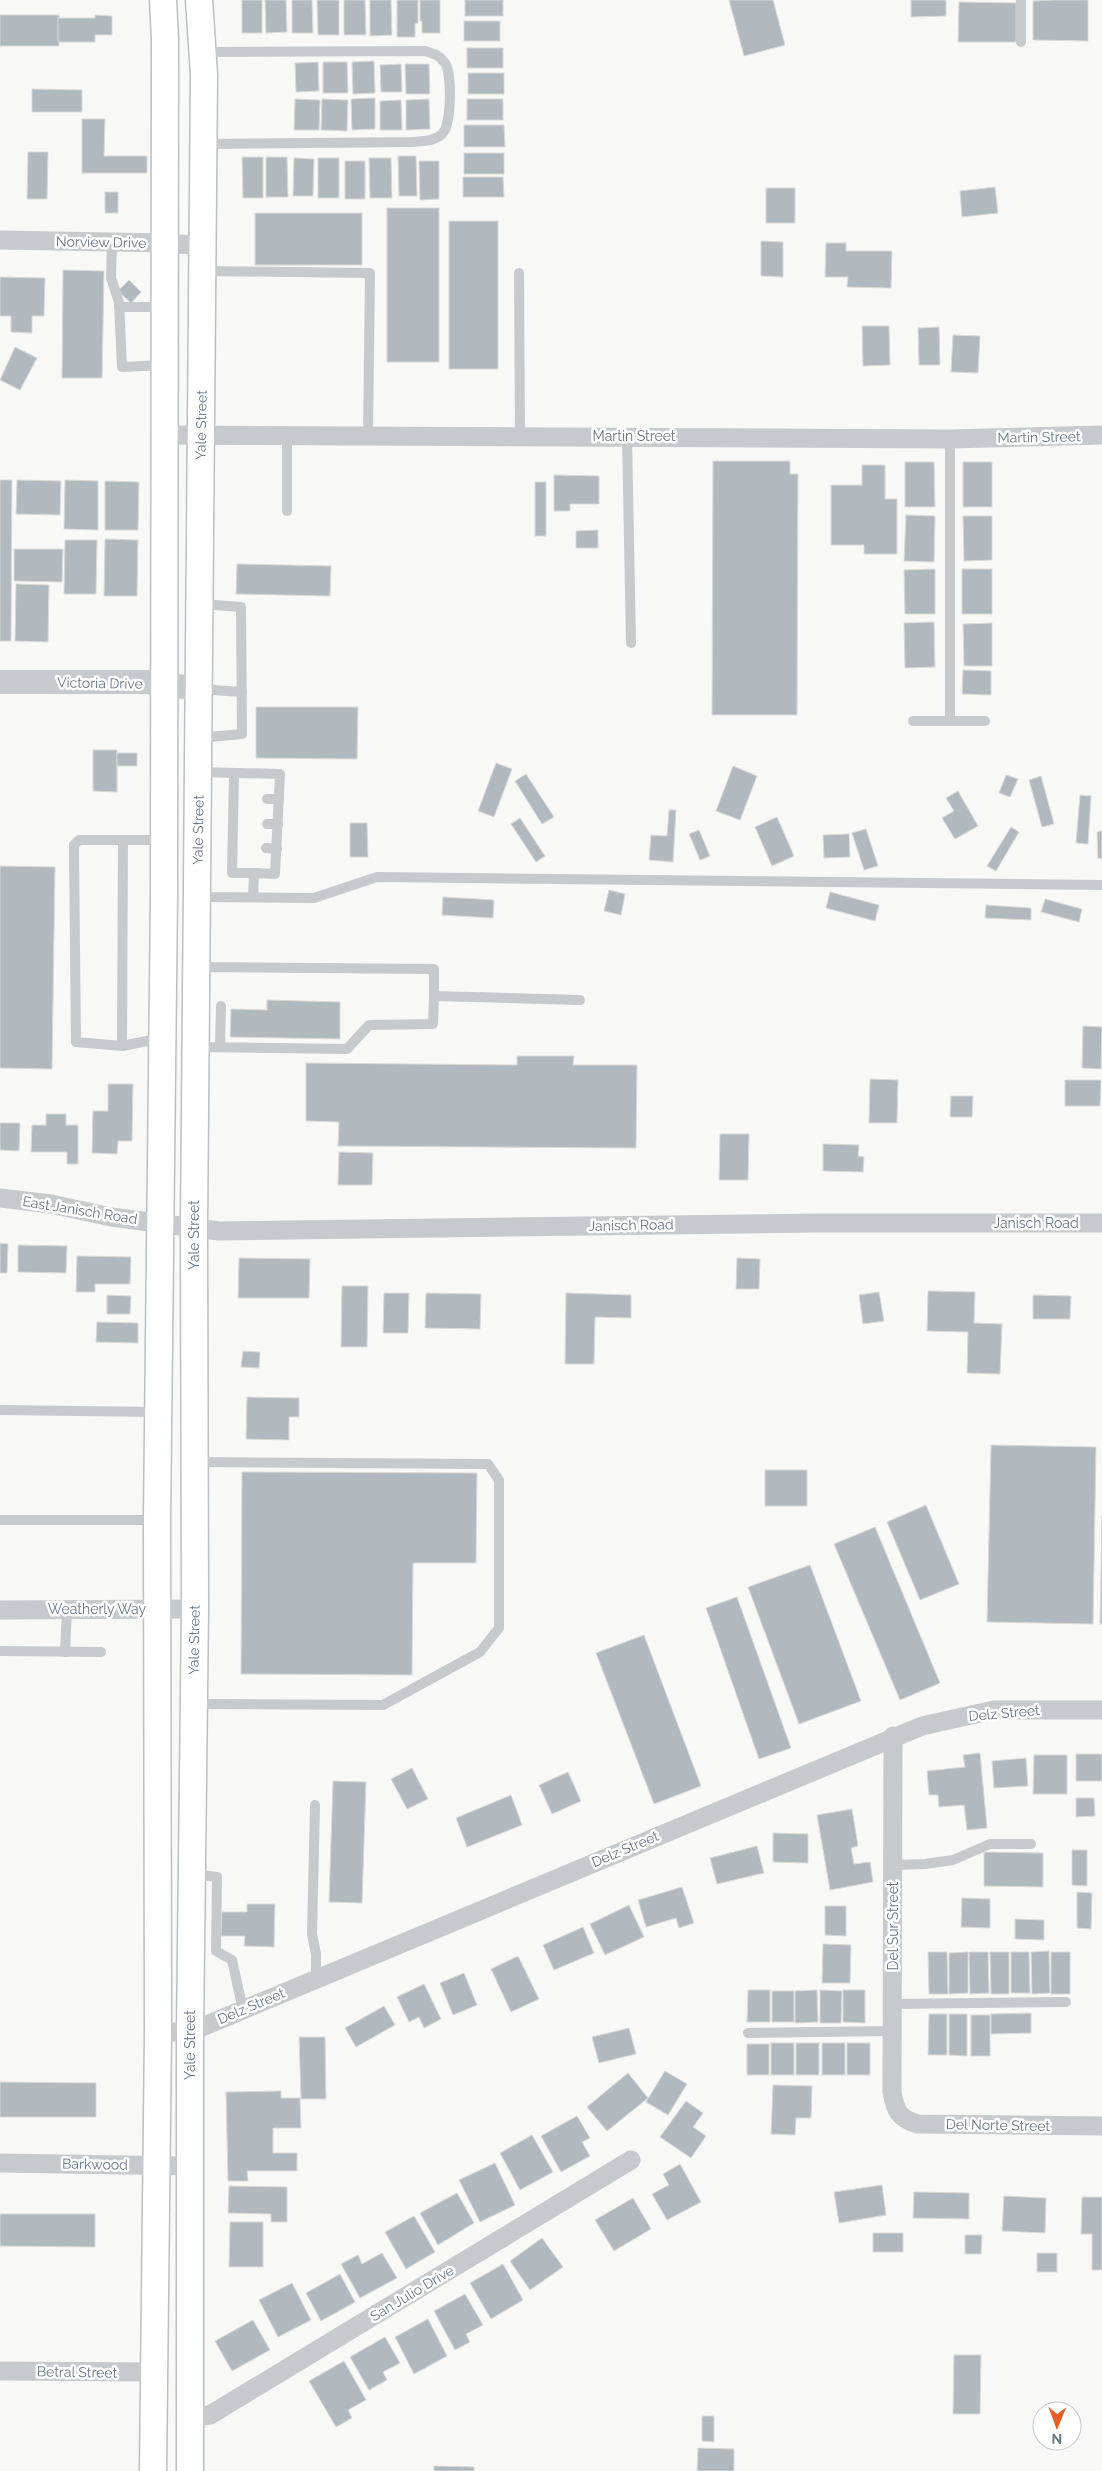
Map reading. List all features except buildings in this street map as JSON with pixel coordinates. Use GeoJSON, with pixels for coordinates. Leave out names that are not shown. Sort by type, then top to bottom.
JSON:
{"type":"FeatureCollection","features":[{"type":"Feature","properties":{"kind":"main road"},"geometry":{"type":"LineString","coordinates":[[153,2471],[158,2032],[157,1520],[164,896],[163,685],[166,435],[163,0]]}},
{"type":"Feature","properties":{"kind":"main road","name":"Yale Street"},"geometry":{"type":"LineString","coordinates":[[190,2471],[190,2032],[203,1951],[192,1874],[195,1609],[194,1227],[208,1047],[196,967],[204,144],[203,52],[199,0]]}},
{"type":"Feature","properties":{"kind":"main road"},"geometry":{"type":"LineString","coordinates":[[164,896],[197,897]]}},
{"type":"Feature","properties":{"kind":"street","name":"Norview Drive"},"geometry":{"type":"LineString","coordinates":[[0,240],[166,243],[203,246]]}},
{"type":"Feature","properties":{"kind":"street","name":"Martin Street"},"geometry":{"type":"LineString","coordinates":[[166,435],[520,435],[950,439],[1102,435]]}},
{"type":"Feature","properties":{"kind":"street","name":"Victoria Drive"},"geometry":{"type":"LineString","coordinates":[[0,682],[146,682],[199,689]]}},
{"type":"Feature","properties":{"kind":"street","name":"East Janisch Road"},"geometry":{"type":"LineString","coordinates":[[0,1198],[160,1223]]}},
{"type":"Feature","properties":{"kind":"street","name":"Janisch Road"},"geometry":{"type":"LineString","coordinates":[[160,1223],[219,1231],[814,1223],[1102,1223]]}},
{"type":"Feature","properties":{"kind":"street","name":"Weatherly Way"},"geometry":{"type":"LineString","coordinates":[[0,1610],[195,1609]]}},
{"type":"Feature","properties":{"kind":"street","name":"Delz Street"},"geometry":{"type":"LineString","coordinates":[[158,2032],[190,2032],[893,1736],[938,1722],[994,1710],[1102,1710]]}},
{"type":"Feature","properties":{"kind":"street","name":"Del Sur Street"},"geometry":{"type":"LineString","coordinates":[[893,1736],[892,2092],[898,2114]]}},
{"type":"Feature","properties":{"kind":"street","name":"Del Norte Street"},"geometry":{"type":"LineString","coordinates":[[898,2114],[906,2121],[918,2124],[1102,2126]]}},
{"type":"Feature","properties":{"kind":"street","name":"San Julio Drive"},"geometry":{"type":"LineString","coordinates":[[190,2418],[210,2415],[631,2160]]}},
{"type":"Feature","properties":{"kind":"street","name":"Barkwood"},"geometry":{"type":"LineString","coordinates":[[0,2164],[190,2166]]}},
{"type":"Feature","properties":{"kind":"street","name":"Betral Street"},"geometry":{"type":"LineString","coordinates":[[0,2371],[154,2372]]}},
{"type":"Feature","properties":{"kind":"lane"},"geometry":{"type":"LineString","coordinates":[[1021,0],[1021,42]]}},
{"type":"Feature","properties":{"kind":"lane"},"geometry":{"type":"LineString","coordinates":[[203,52],[425,51],[436,54],[446,64],[449,123],[443,133],[431,140],[413,142],[204,144]]}},
{"type":"Feature","properties":{"kind":"lane"},"geometry":{"type":"LineString","coordinates":[[112,242],[111,278],[120,302],[122,367],[165,365]]}},
{"type":"Feature","properties":{"kind":"lane"},"geometry":{"type":"LineString","coordinates":[[203,272],[370,272],[368,435]]}},
{"type":"Feature","properties":{"kind":"lane"},"geometry":{"type":"LineString","coordinates":[[519,273],[520,435]]}},
{"type":"Feature","properties":{"kind":"lane"},"geometry":{"type":"LineString","coordinates":[[119,307],[164,307]]}},
{"type":"Feature","properties":{"kind":"lane"},"geometry":{"type":"LineString","coordinates":[[287,435],[287,511]]}},
{"type":"Feature","properties":{"kind":"lane"},"geometry":{"type":"LineString","coordinates":[[627,436],[631,643]]}},
{"type":"Feature","properties":{"kind":"lane"},"geometry":{"type":"LineString","coordinates":[[950,439],[950,721]]}},
{"type":"Feature","properties":{"kind":"lane"},"geometry":{"type":"LineString","coordinates":[[199,738],[242,734],[241,607],[200,604]]}},
{"type":"Feature","properties":{"kind":"lane"},"geometry":{"type":"LineString","coordinates":[[199,689],[242,692]]}},
{"type":"Feature","properties":{"kind":"lane"},"geometry":{"type":"LineString","coordinates":[[914,721],[985,721]]}},
{"type":"Feature","properties":{"kind":"lane"},"geometry":{"type":"LineString","coordinates":[[198,772],[280,774],[279,799],[272,824],[271,849],[275,874],[232,872],[234,773]]}},
{"type":"Feature","properties":{"kind":"lane"},"geometry":{"type":"LineString","coordinates":[[234,797],[246,798]]}},
{"type":"Feature","properties":{"kind":"lane"},"geometry":{"type":"LineString","coordinates":[[267,799],[279,799]]}},
{"type":"Feature","properties":{"kind":"lane"},"geometry":{"type":"LineString","coordinates":[[233,823],[245,823]]}},
{"type":"Feature","properties":{"kind":"lane"},"geometry":{"type":"LineString","coordinates":[[162,1038],[122,1046],[81,1044],[76,1042],[74,845],[79,840],[164,840]]}},
{"type":"Feature","properties":{"kind":"lane"},"geometry":{"type":"LineString","coordinates":[[122,1046],[123,840]]}},
{"type":"Feature","properties":{"kind":"lane"},"geometry":{"type":"LineString","coordinates":[[233,848],[244,848]]}},
{"type":"Feature","properties":{"kind":"lane"},"geometry":{"type":"LineString","coordinates":[[253,897],[254,873]]}},
{"type":"Feature","properties":{"kind":"lane"},"geometry":{"type":"LineString","coordinates":[[197,897],[314,898],[377,877],[1102,885]]}},
{"type":"Feature","properties":{"kind":"lane"},"geometry":{"type":"LineString","coordinates":[[196,967],[434,969],[434,1024],[369,1025],[347,1049],[208,1047],[221,1006]]}},
{"type":"Feature","properties":{"kind":"lane"},"geometry":{"type":"LineString","coordinates":[[434,996],[580,1000]]}},
{"type":"Feature","properties":{"kind":"lane"},"geometry":{"type":"LineString","coordinates":[[0,1410],[158,1412]]}},
{"type":"Feature","properties":{"kind":"lane"},"geometry":{"type":"LineString","coordinates":[[193,1704],[383,1705],[480,1652],[499,1628],[499,1480],[488,1464],[194,1462]]}},
{"type":"Feature","properties":{"kind":"lane"},"geometry":{"type":"LineString","coordinates":[[0,1520],[157,1520]]}},
{"type":"Feature","properties":{"kind":"lane"},"geometry":{"type":"LineString","coordinates":[[65,1652],[67,1610]]}},
{"type":"Feature","properties":{"kind":"lane"},"geometry":{"type":"LineString","coordinates":[[0,1652],[101,1652]]}},
{"type":"Feature","properties":{"kind":"lane"},"geometry":{"type":"LineString","coordinates":[[315,1805],[312,1934],[316,1954],[316,1979]]}},
{"type":"Feature","properties":{"kind":"lane"},"geometry":{"type":"LineString","coordinates":[[893,1865],[925,1864],[953,1860],[990,1844],[1031,1844]]}},
{"type":"Feature","properties":{"kind":"lane"},"geometry":{"type":"LineString","coordinates":[[203,1951],[232,1960],[242,2010]]}},
{"type":"Feature","properties":{"kind":"lane"},"geometry":{"type":"LineString","coordinates":[[893,2004],[1066,2002]]}},
{"type":"Feature","properties":{"kind":"lane"},"geometry":{"type":"LineString","coordinates":[[748,2033],[892,2031]]}}]}
